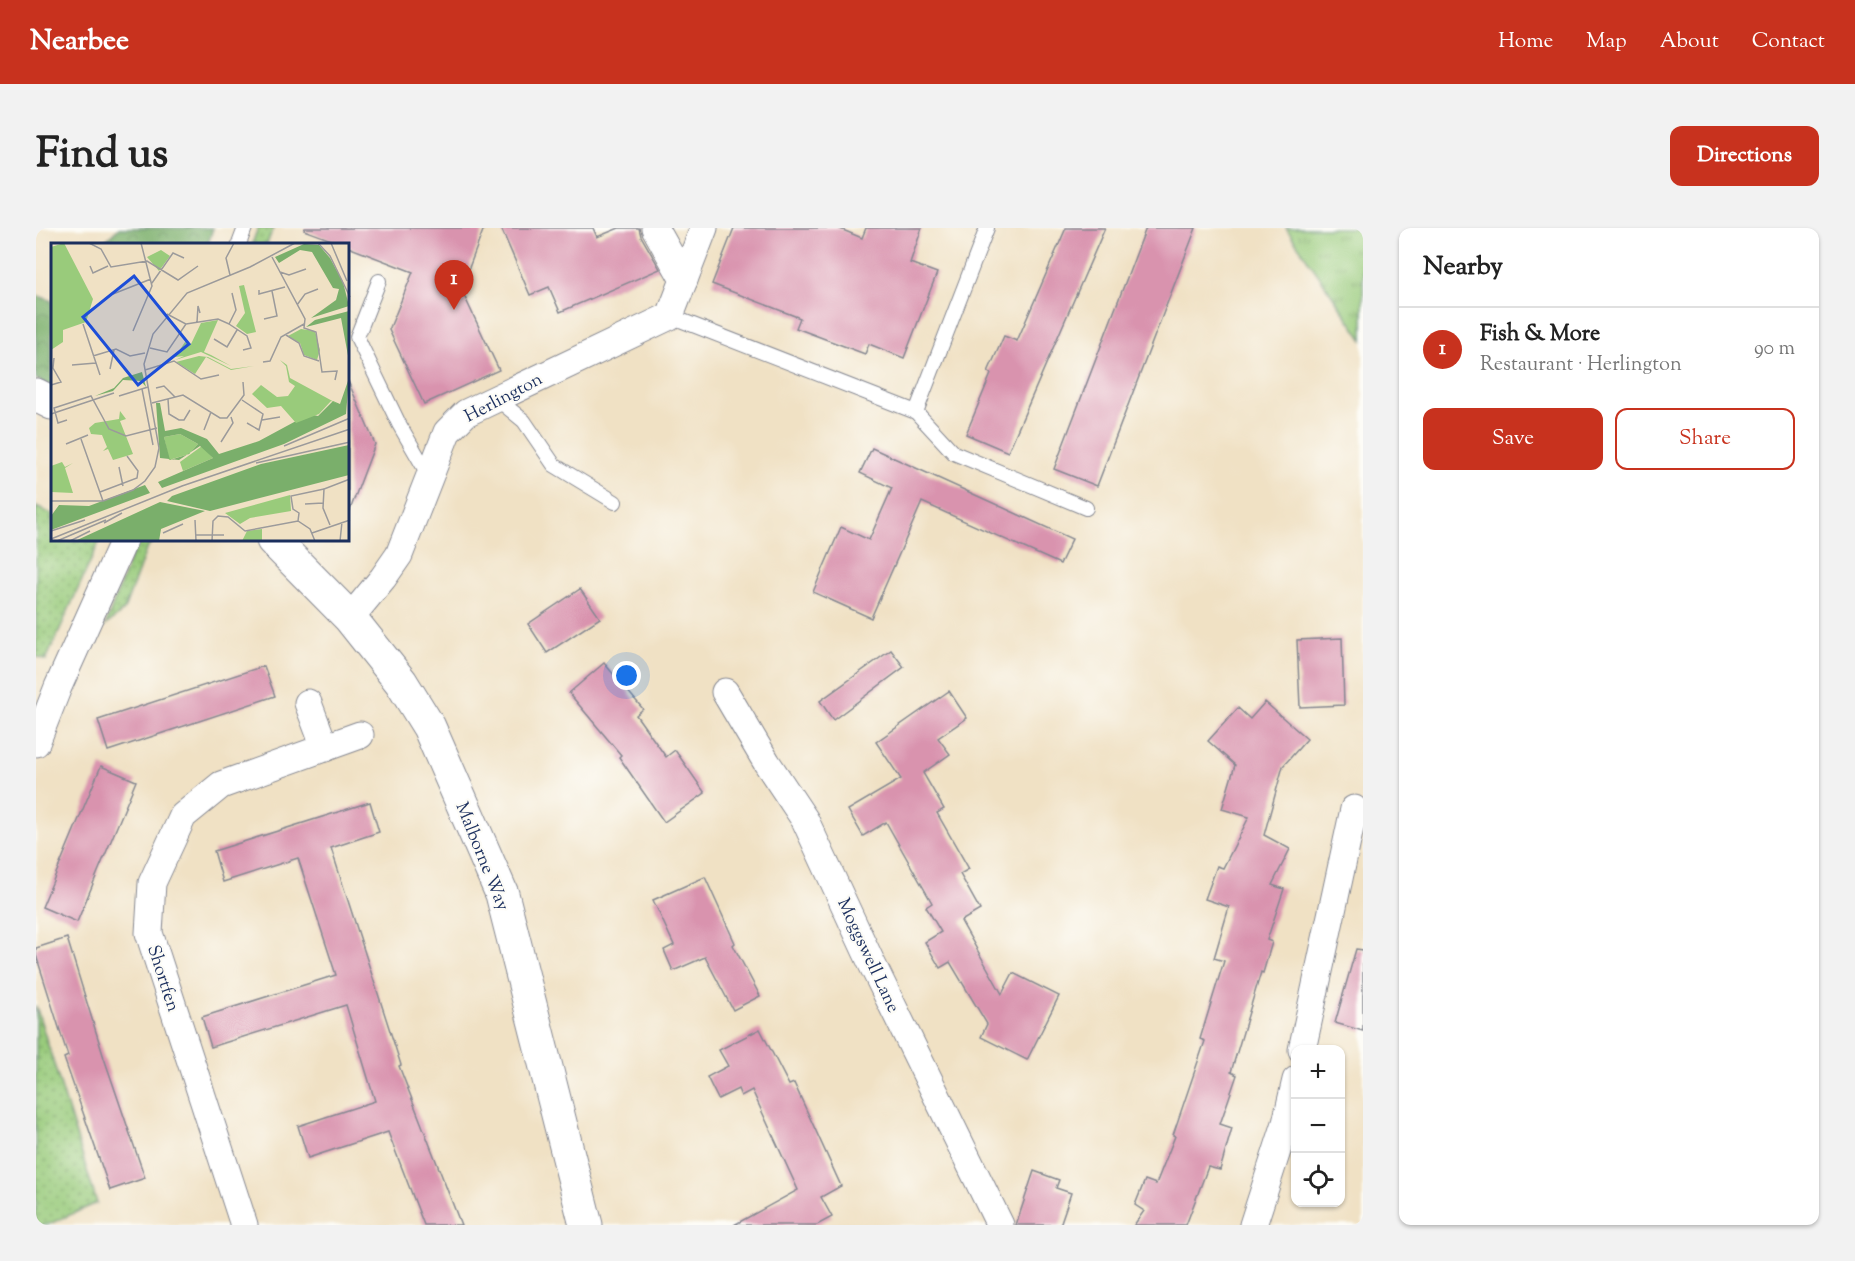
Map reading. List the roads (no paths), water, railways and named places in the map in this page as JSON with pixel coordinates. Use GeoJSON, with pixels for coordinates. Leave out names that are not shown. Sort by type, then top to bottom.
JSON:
{"type":"FeatureCollection","features":[{"type":"Feature","properties":{"kind":"street"},"geometry":{"type":"LineString","coordinates":[[655,228],[684,280]]}},
{"type":"Feature","properties":{"kind":"street"},"geometry":{"type":"LineString","coordinates":[[670,316],[704,228]]}},
{"type":"Feature","properties":{"kind":"street","name":"Herlington"},"geometry":{"type":"LineString","coordinates":[[350,618],[399,555],[447,432],[466,413],[670,316]]}},
{"type":"Feature","properties":{"kind":"street"},"geometry":{"type":"LineString","coordinates":[[36,395],[51,402]]}},
{"type":"Feature","properties":{"kind":"street"},"geometry":{"type":"LineString","coordinates":[[36,743],[58,687],[123,542]]}},
{"type":"Feature","properties":{"kind":"street","name":"Malborne Way"},"geometry":{"type":"LineString","coordinates":[[279,546],[350,618],[401,681],[429,727],[502,894],[586,1225]]}},
{"type":"Feature","properties":{"kind":"street","name":"Moggswell Lane"},"geometry":{"type":"LineString","coordinates":[[725,692],[767,763],[805,820],[1000,1225]]}},
{"type":"Feature","properties":{"kind":"street"},"geometry":{"type":"LineString","coordinates":[[308,703],[325,748]]}},
{"type":"Feature","properties":{"kind":"street","name":"Shortfen"},"geometry":{"type":"LineString","coordinates":[[244,1225],[149,933],[152,883],[183,816],[221,785],[360,735]]}},
{"type":"Feature","properties":{"kind":"street"},"geometry":{"type":"LineString","coordinates":[[1303,1045],[1354,809]]}},
{"type":"Feature","properties":{"kind":"street"},"geometry":{"type":"LineString","coordinates":[[1253,1225],[1292,1099]]}},
{"type":"Feature","properties":{"kind":"lane"},"geometry":{"type":"LineString","coordinates":[[239,243],[245,228]]}},
{"type":"Feature","properties":{"kind":"lane"},"geometry":{"type":"LineString","coordinates":[[916,411],[987,228]]}},
{"type":"Feature","properties":{"kind":"lane"},"geometry":{"type":"LineString","coordinates":[[379,281],[357,337],[399,424],[429,476]]}},
{"type":"Feature","properties":{"kind":"lane"},"geometry":{"type":"LineString","coordinates":[[670,316],[916,411],[954,453],[1086,508]]}},
{"type":"Feature","properties":{"kind":"lane"},"geometry":{"type":"LineString","coordinates":[[496,398],[524,421],[554,465],[615,502]]}},
{"type":"Feature","properties":{"kind":"place","name":"Fish & More"},"geometry":{"type":"Point","coordinates":[454,310]}}]}
